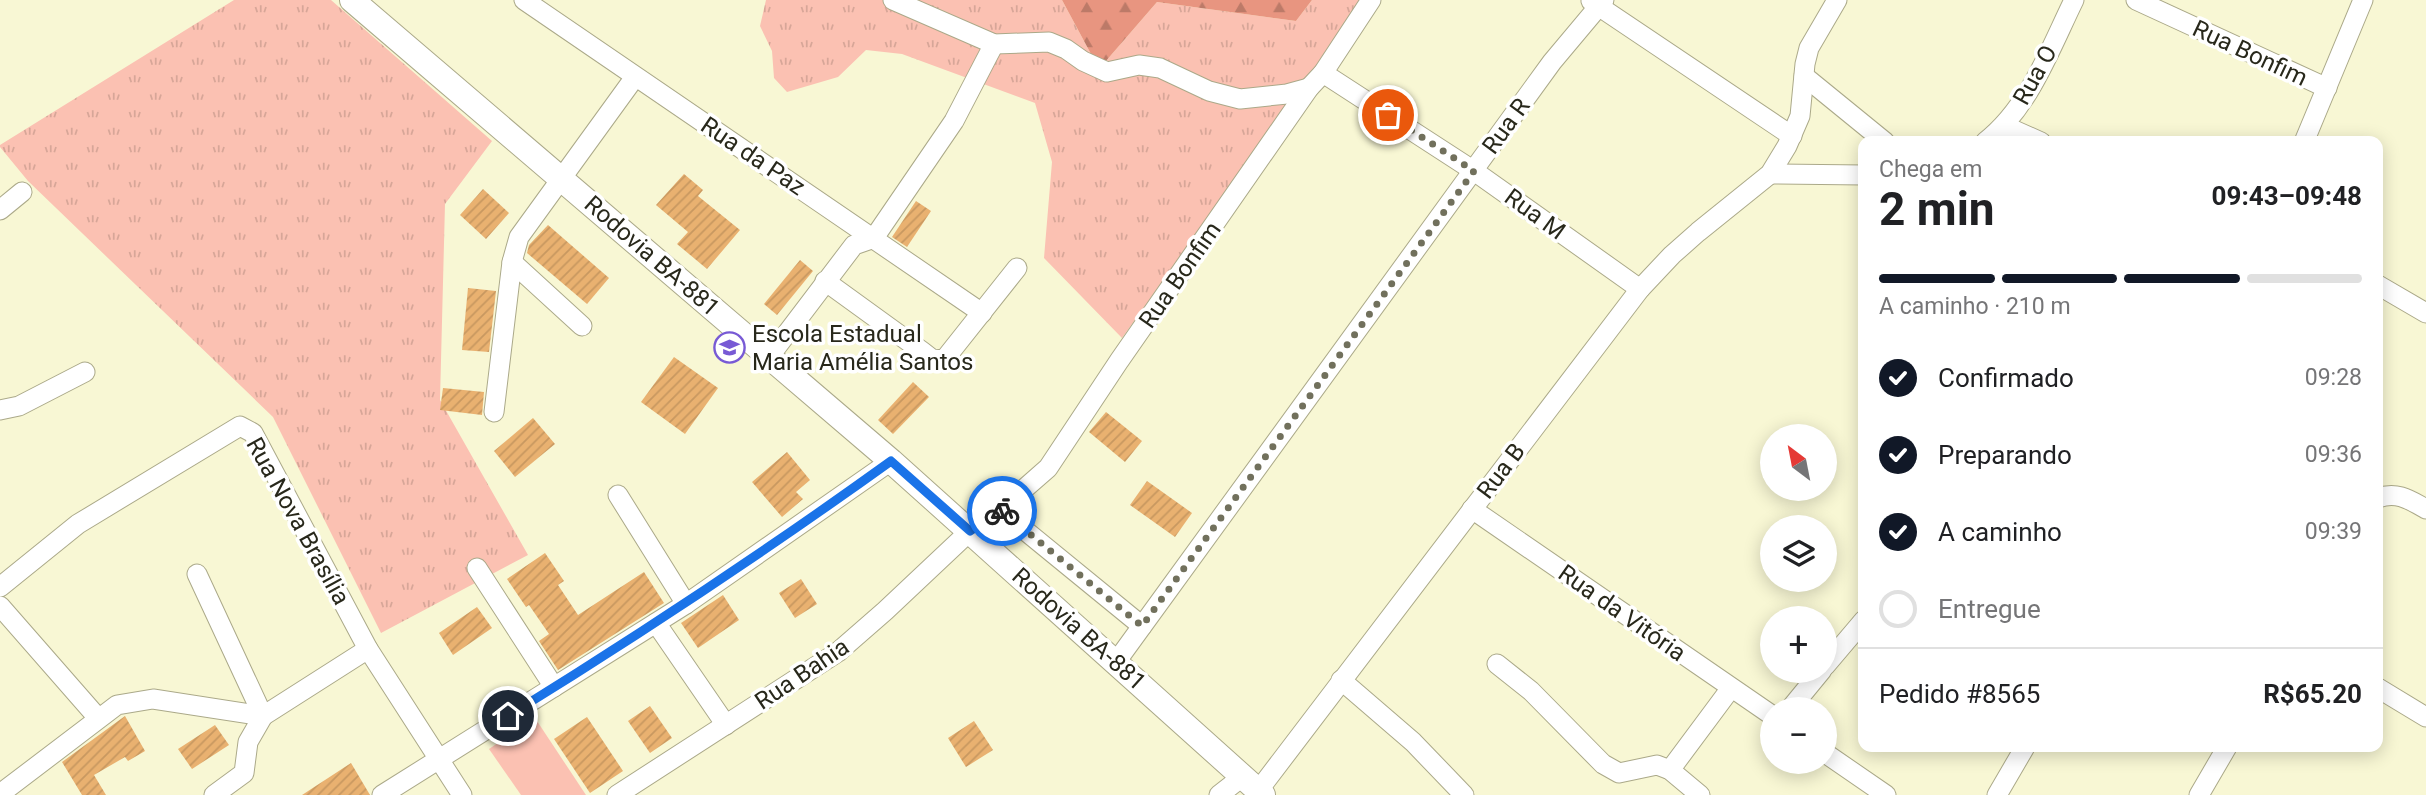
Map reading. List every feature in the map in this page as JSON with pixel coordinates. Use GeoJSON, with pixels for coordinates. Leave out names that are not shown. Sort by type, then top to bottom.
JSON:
{"type":"FeatureCollection","features":[{"type":"Feature","properties":{"kind":"main road","name":"Rodovia BA-881"},"geometry":{"type":"LineString","coordinates":[[352,0],[891,461],[1254,788]]}},
{"type":"Feature","properties":{"kind":"street","name":"Rua da Paz"},"geometry":{"type":"LineString","coordinates":[[524,0],[982,313]]}},
{"type":"Feature","properties":{"kind":"street"},"geometry":{"type":"LineString","coordinates":[[892,0],[994,44],[1049,42],[1107,72],[1139,65],[1160,68],[1229,97],[1258,98],[1309,88]]}},
{"type":"Feature","properties":{"kind":"street","name":"Rua Bonfim"},"geometry":{"type":"LineString","coordinates":[[970,531],[1000,510],[1048,468],[1119,361],[1309,88],[1323,73],[1371,0]]}},
{"type":"Feature","properties":{"kind":"street"},"geometry":{"type":"LineString","coordinates":[[1837,0],[1809,48],[1802,109],[1792,136],[1770,174],[1858,176]]}},
{"type":"Feature","properties":{"kind":"street","name":"Rua O"},"geometry":{"type":"LineString","coordinates":[[1992,136],[2005,126],[2022,101],[2074,0]]}},
{"type":"Feature","properties":{"kind":"street","name":"Rua Bonfim"},"geometry":{"type":"LineString","coordinates":[[2136,0],[2327,88]]}},
{"type":"Feature","properties":{"kind":"street"},"geometry":{"type":"LineString","coordinates":[[2307,136],[2363,0]]}},
{"type":"Feature","properties":{"kind":"street"},"geometry":{"type":"LineString","coordinates":[[1598,2],[1792,136]]}},
{"type":"Feature","properties":{"kind":"street","name":"Rua R"},"geometry":{"type":"LineString","coordinates":[[1116,662],[1598,2]]}},
{"type":"Feature","properties":{"kind":"street"},"geometry":{"type":"LineString","coordinates":[[769,357],[854,245],[874,238],[954,121],[994,44]]}},
{"type":"Feature","properties":{"kind":"street","name":"Rua M"},"geometry":{"type":"LineString","coordinates":[[1323,73],[1474,171],[1640,289]]}},
{"type":"Feature","properties":{"kind":"street"},"geometry":{"type":"LineString","coordinates":[[1804,76],[1878,136]]}},
{"type":"Feature","properties":{"kind":"street"},"geometry":{"type":"LineString","coordinates":[[494,412],[512,262],[524,227],[635,77]]}},
{"type":"Feature","properties":{"kind":"street"},"geometry":{"type":"LineString","coordinates":[[2005,126],[2028,136]]}},
{"type":"Feature","properties":{"kind":"street","name":"Rua B"},"geometry":{"type":"LineString","coordinates":[[1219,795],[1254,788],[1341,680],[1640,289],[1680,247],[1770,174]]}},
{"type":"Feature","properties":{"kind":"street"},"geometry":{"type":"LineString","coordinates":[[0,210],[22,192]]}},
{"type":"Feature","properties":{"kind":"street"},"geometry":{"type":"LineString","coordinates":[[512,262],[582,326]]}},
{"type":"Feature","properties":{"kind":"street"},"geometry":{"type":"LineString","coordinates":[[825,281],[932,359],[942,361],[1017,268]]}},
{"type":"Feature","properties":{"kind":"street"},"geometry":{"type":"LineString","coordinates":[[2383,288],[2426,313]]}},
{"type":"Feature","properties":{"kind":"street"},"geometry":{"type":"LineString","coordinates":[[0,410],[19,406],[85,372]]}},
{"type":"Feature","properties":{"kind":"street","name":"Rua Nova Brasília"},"geometry":{"type":"LineString","coordinates":[[0,587],[78,524],[240,426],[253,433],[368,649],[462,795]]}},
{"type":"Feature","properties":{"kind":"street"},"geometry":{"type":"LineString","coordinates":[[382,795],[686,604],[891,461]]}},
{"type":"Feature","properties":{"kind":"street"},"geometry":{"type":"LineString","coordinates":[[2383,497],[2392,494],[2404,496],[2426,509]]}},
{"type":"Feature","properties":{"kind":"street"},"geometry":{"type":"LineString","coordinates":[[618,495],[686,604]]}},
{"type":"Feature","properties":{"kind":"street","name":"Rua da Vitória"},"geometry":{"type":"LineString","coordinates":[[1472,509],[1760,707]]}},
{"type":"Feature","properties":{"kind":"street"},"geometry":{"type":"LineString","coordinates":[[1000,510],[1142,626]]}},
{"type":"Feature","properties":{"kind":"street","name":"Rua Bahia"},"geometry":{"type":"LineString","coordinates":[[617,795],[838,652],[970,531]]}},
{"type":"Feature","properties":{"kind":"street"},"geometry":{"type":"LineString","coordinates":[[477,568],[554,687]]}},
{"type":"Feature","properties":{"kind":"street"},"geometry":{"type":"LineString","coordinates":[[197,575],[263,716]]}},
{"type":"Feature","properties":{"kind":"street"},"geometry":{"type":"LineString","coordinates":[[0,606],[98,718]]}},
{"type":"Feature","properties":{"kind":"street"},"geometry":{"type":"LineString","coordinates":[[656,623],[726,725]]}},
{"type":"Feature","properties":{"kind":"street"},"geometry":{"type":"LineString","coordinates":[[1837,652],[1858,627]]}},
{"type":"Feature","properties":{"kind":"street"},"geometry":{"type":"LineString","coordinates":[[214,795],[244,774],[248,742],[263,716],[368,649]]}},
{"type":"Feature","properties":{"kind":"street"},"geometry":{"type":"LineString","coordinates":[[1497,663],[1531,691],[1603,764],[1619,774],[1657,765],[1670,770],[1700,795]]}},
{"type":"Feature","properties":{"kind":"street"},"geometry":{"type":"LineString","coordinates":[[1341,680],[1413,742],[1464,795]]}},
{"type":"Feature","properties":{"kind":"street"},"geometry":{"type":"LineString","coordinates":[[1800,697],[1812,683]]}},
{"type":"Feature","properties":{"kind":"street"},"geometry":{"type":"LineString","coordinates":[[1670,770],[1731,688]]}},
{"type":"Feature","properties":{"kind":"street"},"geometry":{"type":"LineString","coordinates":[[2383,691],[2426,717]]}},
{"type":"Feature","properties":{"kind":"street"},"geometry":{"type":"LineString","coordinates":[[0,794],[117,705],[153,699],[263,716]]}},
{"type":"Feature","properties":{"kind":"street"},"geometry":{"type":"LineString","coordinates":[[1997,795],[2022,752]]}},
{"type":"Feature","properties":{"kind":"street"},"geometry":{"type":"LineString","coordinates":[[2199,795],[2224,752]]}},
{"type":"Feature","properties":{"kind":"street"},"geometry":{"type":"LineString","coordinates":[[1837,761],[1886,795]]}},
{"type":"Feature","properties":{"kind":"green space"},"geometry":{"type":"Polygon","coordinates":[[[234,0],[331,0],[492,141],[445,204],[440,400],[528,555],[381,633],[273,417],[28,181],[0,147],[234,0]]]}},
{"type":"Feature","properties":{"kind":"green space"},"geometry":{"type":"Polygon","coordinates":[[[766,0],[1062,0],[1099,69],[1157,2],[1296,21],[1312,0],[1360,0],[1327,52],[1122,338],[1044,258],[1052,162],[1035,103],[902,54],[866,50],[838,77],[787,92],[774,78],[772,51],[760,26],[766,0]]]}},
{"type":"Feature","properties":{"kind":"green space"},"geometry":{"type":"Polygon","coordinates":[[[1062,0],[1312,0],[1296,21],[1157,2],[1099,69],[1062,0]]]}},
{"type":"Feature","properties":{"kind":"green space"},"geometry":{"type":"Polygon","coordinates":[[[535,718],[586,795],[521,795],[489,749],[535,718]]]}},
{"type":"Feature","properties":{"kind":"building"},"geometry":{"type":"Polygon","coordinates":[[[684,174],[703,190],[698,196],[740,230],[707,269],[677,244],[688,232],[656,205],[684,174]]]}},
{"type":"Feature","properties":{"kind":"building"},"geometry":{"type":"Polygon","coordinates":[[[483,189],[509,213],[486,239],[460,215],[483,189]]]}},
{"type":"Feature","properties":{"kind":"building"},"geometry":{"type":"Polygon","coordinates":[[[916,201],[931,211],[907,247],[892,237],[916,201]]]}},
{"type":"Feature","properties":{"kind":"building"},"geometry":{"type":"Polygon","coordinates":[[[548,225],[609,278],[587,304],[527,253],[529,245],[548,225]]]}},
{"type":"Feature","properties":{"kind":"building"},"geometry":{"type":"Polygon","coordinates":[[[800,260],[813,271],[777,315],[764,304],[800,260]]]}},
{"type":"Feature","properties":{"kind":"building"},"geometry":{"type":"Polygon","coordinates":[[[468,288],[496,291],[489,352],[462,350],[468,288]]]}},
{"type":"Feature","properties":{"kind":"building"},"geometry":{"type":"Polygon","coordinates":[[[674,357],[718,388],[685,434],[641,402],[674,357]]]}},
{"type":"Feature","properties":{"kind":"building"},"geometry":{"type":"Polygon","coordinates":[[[913,382],[929,397],[893,434],[878,420],[913,382]]]}},
{"type":"Feature","properties":{"kind":"building"},"geometry":{"type":"Polygon","coordinates":[[[443,388],[484,392],[482,415],[440,410],[443,388]]]}},
{"type":"Feature","properties":{"kind":"building"},"geometry":{"type":"Polygon","coordinates":[[[1106,412],[1142,441],[1125,462],[1089,432],[1106,412]]]}},
{"type":"Feature","properties":{"kind":"building"},"geometry":{"type":"Polygon","coordinates":[[[533,418],[555,444],[515,477],[494,451],[533,418]]]}},
{"type":"Feature","properties":{"kind":"building"},"geometry":{"type":"Polygon","coordinates":[[[787,452],[810,480],[796,492],[803,499],[782,517],[752,482],[787,452]]]}},
{"type":"Feature","properties":{"kind":"building"},"geometry":{"type":"Polygon","coordinates":[[[1147,481],[1192,513],[1175,537],[1130,505],[1147,481]]]}},
{"type":"Feature","properties":{"kind":"building"},"geometry":{"type":"Polygon","coordinates":[[[545,553],[564,581],[558,585],[578,615],[644,572],[664,603],[558,670],[539,641],[549,634],[507,579],[545,553]]]}},
{"type":"Feature","properties":{"kind":"building"},"geometry":{"type":"Polygon","coordinates":[[[801,579],[817,604],[795,618],[779,593],[801,579]]]}},
{"type":"Feature","properties":{"kind":"building"},"geometry":{"type":"Polygon","coordinates":[[[723,595],[739,620],[698,648],[681,623],[723,595]]]}},
{"type":"Feature","properties":{"kind":"building"},"geometry":{"type":"Polygon","coordinates":[[[477,607],[492,628],[453,655],[439,633],[477,607]]]}},
{"type":"Feature","properties":{"kind":"building"},"geometry":{"type":"Polygon","coordinates":[[[650,706],[672,738],[650,753],[628,721],[650,706]]]}},
{"type":"Feature","properties":{"kind":"building"},"geometry":{"type":"Polygon","coordinates":[[[125,716],[145,751],[128,761],[125,757],[94,775],[106,795],[82,795],[62,762],[125,716]]]}},
{"type":"Feature","properties":{"kind":"building"},"geometry":{"type":"Polygon","coordinates":[[[587,717],[623,771],[590,793],[554,739],[587,717]]]}},
{"type":"Feature","properties":{"kind":"building"},"geometry":{"type":"Polygon","coordinates":[[[974,721],[993,750],[966,767],[948,738],[974,721]]]}},
{"type":"Feature","properties":{"kind":"building"},"geometry":{"type":"Polygon","coordinates":[[[215,725],[229,745],[192,769],[178,749],[215,725]]]}},
{"type":"Feature","properties":{"kind":"building"},"geometry":{"type":"Polygon","coordinates":[[[351,763],[370,795],[302,795],[351,763]]]}},
{"type":"Feature","properties":{"kind":"way so far"},"geometry":{"type":"LineString","coordinates":[[1002,511],[1142,626],[1474,171],[1388,115]]}},
{"type":"Feature","properties":{"kind":"place","name":"Escola Estadual Maria Amélia Santos"},"geometry":{"type":"Point","coordinates":[729,348]}},
{"type":"Feature","properties":{"kind":"route"},"geometry":{"type":"LineString","coordinates":[[508,716],[686,604],[891,461],[970,531],[1002,511]]}}]}
